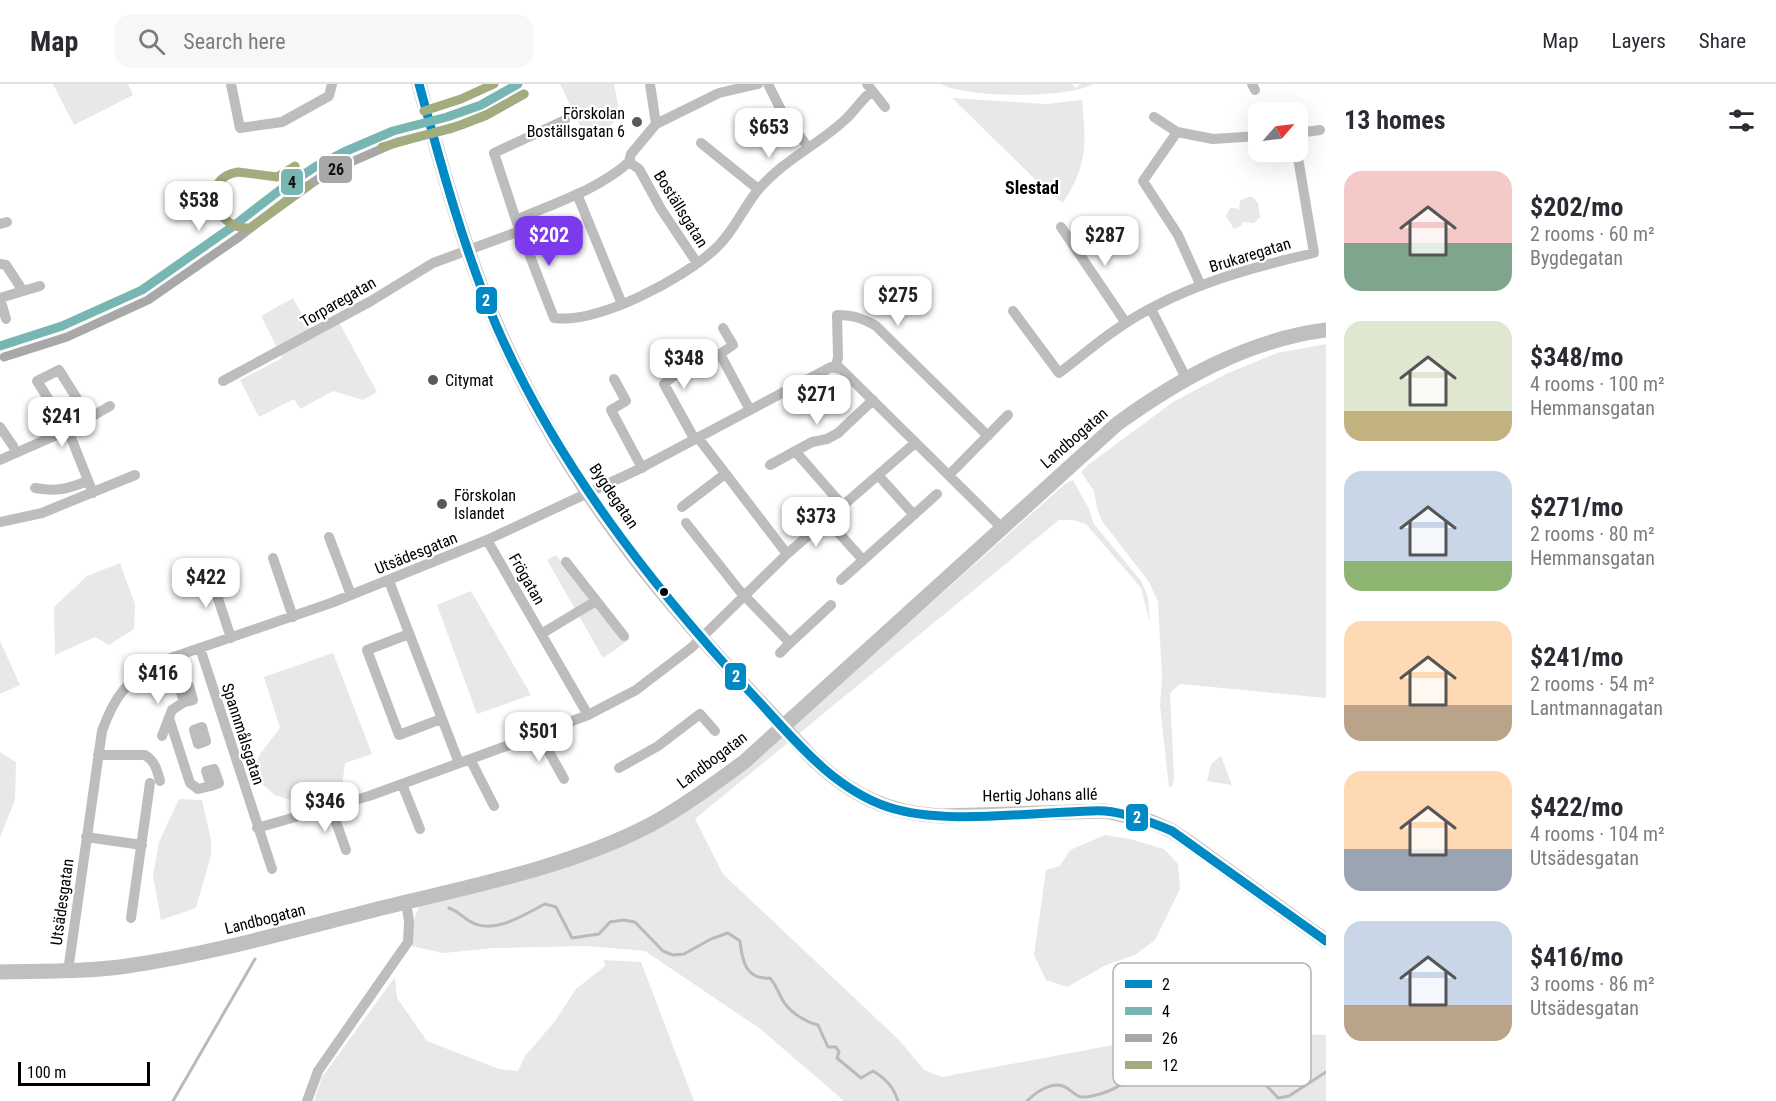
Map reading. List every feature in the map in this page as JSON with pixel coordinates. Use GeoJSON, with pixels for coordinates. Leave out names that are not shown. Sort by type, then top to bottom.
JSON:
{"type":"FeatureCollection","features":[{"type":"Feature","properties":{"kind":"street"},"geometry":{"type":"LineString","coordinates":[[231,84],[240,128],[282,122],[329,96],[333,84]]}},
{"type":"Feature","properties":{"kind":"street","name":"Bygdegatan"},"geometry":{"type":"LineString","coordinates":[[419,84],[467,250],[484,295],[536,404],[589,494],[639,563],[702,638],[783,727]]}},
{"type":"Feature","properties":{"kind":"street"},"geometry":{"type":"LineString","coordinates":[[0,346],[41,334],[82,318],[142,290],[280,190],[315,167],[368,140],[482,105],[518,84]]}},
{"type":"Feature","properties":{"kind":"street"},"geometry":{"type":"LineString","coordinates":[[650,84],[656,124]]}},
{"type":"Feature","properties":{"kind":"street"},"geometry":{"type":"LineString","coordinates":[[467,250],[619,171],[629,162],[631,154],[656,124],[719,88],[758,84]]}},
{"type":"Feature","properties":{"kind":"street"},"geometry":{"type":"LineString","coordinates":[[768,84],[784,116],[808,147]]}},
{"type":"Feature","properties":{"kind":"street","name":"Boställsgatan"},"geometry":{"type":"LineString","coordinates":[[629,162],[639,169],[661,209],[697,263],[716,249],[758,189],[780,169],[847,118],[869,88],[885,107]]}},
{"type":"Feature","properties":{"kind":"street"},"geometry":{"type":"LineString","coordinates":[[1154,117],[1177,132],[1213,139],[1248,137]]}},
{"type":"Feature","properties":{"kind":"street"},"geometry":{"type":"LineString","coordinates":[[565,120],[494,153],[518,225],[554,318],[563,319],[598,312],[622,304],[666,283],[697,263]]}},
{"type":"Feature","properties":{"kind":"street"},"geometry":{"type":"LineString","coordinates":[[1308,131],[1320,130]]}},
{"type":"Feature","properties":{"kind":"street","name":"Brukaregatan"},"geometry":{"type":"LineString","coordinates":[[1177,132],[1143,182],[1178,235],[1201,286]]}},
{"type":"Feature","properties":{"kind":"street"},"geometry":{"type":"LineString","coordinates":[[701,143],[758,189]]}},
{"type":"Feature","properties":{"kind":"street","name":"Brukaregatan"},"geometry":{"type":"LineString","coordinates":[[1013,311],[1056,375],[1126,323],[1151,309],[1201,286],[1255,267],[1314,253],[1299,162]]}},
{"type":"Feature","properties":{"kind":"street"},"geometry":{"type":"LineString","coordinates":[[577,194],[622,304]]}},
{"type":"Feature","properties":{"kind":"street"},"geometry":{"type":"LineString","coordinates":[[1061,227],[1126,323]]}},
{"type":"Feature","properties":{"kind":"street","name":"Torparegatan"},"geometry":{"type":"LineString","coordinates":[[223,381],[371,301],[434,263],[467,250]]}},
{"type":"Feature","properties":{"kind":"street"},"geometry":{"type":"LineString","coordinates":[[0,264],[6,265],[23,291]]}},
{"type":"Feature","properties":{"kind":"street"},"geometry":{"type":"LineString","coordinates":[[6,319],[0,298],[39,286]]}},
{"type":"Feature","properties":{"kind":"street"},"geometry":{"type":"LineString","coordinates":[[1151,309],[1186,378]]}},
{"type":"Feature","properties":{"kind":"street"},"geometry":{"type":"LineString","coordinates":[[988,436],[876,326],[863,318],[852,315],[833,315],[838,357],[836,367],[841,369],[873,400],[1002,528]]}},
{"type":"Feature","properties":{"kind":"street"},"geometry":{"type":"LineString","coordinates":[[723,328],[733,345],[720,354],[750,410]]}},
{"type":"Feature","properties":{"kind":"street","name":"Landbogatan"},"geometry":{"type":"LineString","coordinates":[[0,972],[68,971],[186,957],[538,868],[613,842],[650,824],[710,787],[744,762],[1117,424],[1151,399],[1186,378],[1251,349],[1326,330]]}},
{"type":"Feature","properties":{"kind":"street"},"geometry":{"type":"LineString","coordinates":[[665,353],[676,374],[664,384],[697,439],[787,554]]}},
{"type":"Feature","properties":{"kind":"street","name":"Utsädesgatan"},"geometry":{"type":"LineString","coordinates":[[68,971],[102,731],[113,703],[138,674],[159,662],[351,595],[487,540],[642,468],[826,369],[836,367]]}},
{"type":"Feature","properties":{"kind":"street"},"geometry":{"type":"LineString","coordinates":[[89,418],[59,370],[37,381],[68,430],[93,493]]}},
{"type":"Feature","properties":{"kind":"street"},"geometry":{"type":"LineString","coordinates":[[614,379],[626,401],[611,410],[642,468]]}},
{"type":"Feature","properties":{"kind":"street"},"geometry":{"type":"LineString","coordinates":[[770,465],[812,442],[827,439],[838,433],[873,400]]}},
{"type":"Feature","properties":{"kind":"street"},"geometry":{"type":"LineString","coordinates":[[0,460],[68,430],[110,406]]}},
{"type":"Feature","properties":{"kind":"street"},"geometry":{"type":"LineString","coordinates":[[949,475],[1008,415]]}},
{"type":"Feature","properties":{"kind":"street"},"geometry":{"type":"LineString","coordinates":[[0,427],[13,446]]}},
{"type":"Feature","properties":{"kind":"street"},"geometry":{"type":"LineString","coordinates":[[257,828],[331,808],[402,784],[588,715],[636,690],[702,638],[787,554],[915,443]]}},
{"type":"Feature","properties":{"kind":"street"},"geometry":{"type":"LineString","coordinates":[[795,451],[843,506]]}},
{"type":"Feature","properties":{"kind":"street"},"geometry":{"type":"LineString","coordinates":[[682,507],[725,474]]}},
{"type":"Feature","properties":{"kind":"street"},"geometry":{"type":"LineString","coordinates":[[878,475],[914,515]]}},
{"type":"Feature","properties":{"kind":"street"},"geometry":{"type":"LineString","coordinates":[[0,522],[42,513],[135,476]]}},
{"type":"Feature","properties":{"kind":"street"},"geometry":{"type":"LineString","coordinates":[[35,488],[65,489],[88,481]]}},
{"type":"Feature","properties":{"kind":"street"},"geometry":{"type":"LineString","coordinates":[[841,580],[937,495]]}},
{"type":"Feature","properties":{"kind":"street"},"geometry":{"type":"LineString","coordinates":[[826,520],[863,561]]}},
{"type":"Feature","properties":{"kind":"street"},"geometry":{"type":"LineString","coordinates":[[686,523],[744,596],[790,643]]}},
{"type":"Feature","properties":{"kind":"street"},"geometry":{"type":"LineString","coordinates":[[329,537],[351,595]]}},
{"type":"Feature","properties":{"kind":"street","name":"Frögatan"},"geometry":{"type":"LineString","coordinates":[[487,540],[588,715]]}},
{"type":"Feature","properties":{"kind":"street"},"geometry":{"type":"LineString","coordinates":[[273,558],[292,616]]}},
{"type":"Feature","properties":{"kind":"street"},"geometry":{"type":"LineString","coordinates":[[566,562],[624,636]]}},
{"type":"Feature","properties":{"kind":"street"},"geometry":{"type":"LineString","coordinates":[[209,571],[231,638]]}},
{"type":"Feature","properties":{"kind":"street"},"geometry":{"type":"LineString","coordinates":[[388,581],[459,763]]}},
{"type":"Feature","properties":{"kind":"street"},"geometry":{"type":"LineString","coordinates":[[542,634],[596,601]]}},
{"type":"Feature","properties":{"kind":"street"},"geometry":{"type":"LineString","coordinates":[[780,653],[831,605]]}},
{"type":"Feature","properties":{"kind":"street"},"geometry":{"type":"LineString","coordinates":[[409,634],[367,650],[399,735],[441,719]]}},
{"type":"Feature","properties":{"kind":"street","name":"Spannmålsgatan"},"geometry":{"type":"LineString","coordinates":[[200,648],[272,869]]}},
{"type":"Feature","properties":{"kind":"street"},"geometry":{"type":"LineString","coordinates":[[162,736],[172,710],[184,702]]}},
{"type":"Feature","properties":{"kind":"street"},"geometry":{"type":"LineString","coordinates":[[619,768],[658,746],[700,714],[715,731]]}},
{"type":"Feature","properties":{"kind":"street"},"geometry":{"type":"LineString","coordinates":[[169,718],[193,786],[198,789],[211,786]]}},
{"type":"Feature","properties":{"kind":"street","name":"Hertig Johans allé"},"geometry":{"type":"LineString","coordinates":[[783,727],[832,777],[867,799],[897,811],[941,816],[1105,812],[1149,821],[1172,831],[1326,941]]}},
{"type":"Feature","properties":{"kind":"street"},"geometry":{"type":"LineString","coordinates":[[539,734],[564,779]]}},
{"type":"Feature","properties":{"kind":"street"},"geometry":{"type":"LineString","coordinates":[[179,750],[198,744]]}},
{"type":"Feature","properties":{"kind":"street"},"geometry":{"type":"LineString","coordinates":[[98,755],[145,755],[155,765],[155,782],[141,845],[131,918]]}},
{"type":"Feature","properties":{"kind":"street"},"geometry":{"type":"LineString","coordinates":[[470,759],[494,806]]}},
{"type":"Feature","properties":{"kind":"street"},"geometry":{"type":"LineString","coordinates":[[402,784],[420,829]]}},
{"type":"Feature","properties":{"kind":"street"},"geometry":{"type":"LineString","coordinates":[[331,808],[346,850]]}},
{"type":"Feature","properties":{"kind":"street","name":"Utsädesgatan"},"geometry":{"type":"LineString","coordinates":[[86,837],[141,845]]}},
{"type":"Feature","properties":{"kind":"street"},"geometry":{"type":"LineString","coordinates":[[307,1101],[318,1071],[408,942],[409,921],[406,902]]}},
{"type":"Feature","properties":{"kind":"shaded area"},"geometry":{"type":"Polygon","coordinates":[[[53,84],[128,84],[133,95],[74,125],[53,84]]]}},
{"type":"Feature","properties":{"kind":"shaded area"},"geometry":{"type":"Polygon","coordinates":[[[560,84],[614,84],[620,114],[602,137],[584,134],[560,84]]]}},
{"type":"Feature","properties":{"kind":"shaded area"},"geometry":{"type":"Polygon","coordinates":[[[941,84],[1072,84],[1075,88],[1081,84],[1093,84],[1062,92],[1017,95],[972,92],[941,84]]]}},
{"type":"Feature","properties":{"kind":"shaded area"},"geometry":{"type":"Polygon","coordinates":[[[952,98],[1046,104],[1082,100],[1084,142],[1081,165],[1063,203],[1042,186],[952,98]]]}},
{"type":"Feature","properties":{"kind":"shaded area"},"geometry":{"type":"Polygon","coordinates":[[[1253,197],[1258,203],[1260,217],[1254,223],[1243,222],[1241,226],[1234,229],[1226,216],[1230,208],[1239,210],[1240,201],[1253,197]]]}},
{"type":"Feature","properties":{"kind":"shaded area"},"geometry":{"type":"Polygon","coordinates":[[[293,298],[310,329],[335,315],[377,392],[363,400],[333,391],[300,409],[294,399],[259,417],[240,380],[282,358],[261,316],[293,298]]]}},
{"type":"Feature","properties":{"kind":"shaded area"},"geometry":{"type":"Polygon","coordinates":[[[1326,344],[1326,698],[1180,684],[1170,693],[1174,777],[1173,785],[1169,788],[1160,705],[1162,677],[1158,602],[1149,582],[1102,521],[1094,491],[1081,472],[1173,402],[1228,373],[1277,353],[1326,344]]]}},
{"type":"Feature","properties":{"kind":"shaded area"},"geometry":{"type":"Polygon","coordinates":[[[1073,480],[1089,509],[1094,524],[1141,581],[1148,597],[1150,623],[1141,588],[1086,524],[1073,520],[1059,520],[695,819],[723,874],[899,1040],[924,1070],[942,1077],[1113,1045],[1113,1086],[1311,1086],[1311,1034],[1326,1035],[1326,1101],[844,1101],[759,1028],[645,951],[586,946],[494,948],[444,953],[411,946],[411,927],[420,904],[525,876],[733,779],[1066,483],[1073,480]]]}},
{"type":"Feature","properties":{"kind":"shaded area"},"geometry":{"type":"Polygon","coordinates":[[[556,555],[623,640],[628,637],[630,639],[603,658],[547,560],[556,555]]]}},
{"type":"Feature","properties":{"kind":"shaded area"},"geometry":{"type":"Polygon","coordinates":[[[120,563],[135,604],[134,629],[109,645],[95,637],[55,655],[54,607],[87,576],[120,563]]]}},
{"type":"Feature","properties":{"kind":"shaded area"},"geometry":{"type":"Polygon","coordinates":[[[471,591],[531,695],[477,714],[437,605],[471,591]]]}},
{"type":"Feature","properties":{"kind":"shaded area"},"geometry":{"type":"Polygon","coordinates":[[[0,641],[20,685],[0,694],[0,641]]]}},
{"type":"Feature","properties":{"kind":"shaded area"},"geometry":{"type":"Polygon","coordinates":[[[333,653],[372,754],[345,763],[341,794],[319,794],[306,805],[275,795],[252,775],[260,754],[280,728],[264,677],[333,653]]]}},
{"type":"Feature","properties":{"kind":"shaded area"},"geometry":{"type":"Polygon","coordinates":[[[0,752],[16,762],[15,800],[0,837],[0,752]]]}},
{"type":"Feature","properties":{"kind":"shaded area"},"geometry":{"type":"Polygon","coordinates":[[[1221,756],[1232,785],[1207,781],[1211,764],[1221,756]]]}},
{"type":"Feature","properties":{"kind":"shaded area"},"geometry":{"type":"Polygon","coordinates":[[[179,799],[202,800],[211,840],[211,855],[196,908],[161,920],[153,876],[159,842],[179,799]]]}},
{"type":"Feature","properties":{"kind":"shaded area"},"geometry":{"type":"Polygon","coordinates":[[[1105,835],[1130,839],[1164,849],[1178,864],[1180,889],[1155,940],[1135,955],[1106,965],[1067,987],[1046,980],[1034,955],[1046,870],[1060,866],[1070,850],[1105,835]]]}},
{"type":"Feature","properties":{"kind":"shaded area"},"geometry":{"type":"Polygon","coordinates":[[[604,960],[641,962],[694,1101],[314,1101],[322,1077],[395,977],[397,998],[427,1041],[499,1069],[518,1071],[525,1056],[555,1021],[576,989],[605,966],[604,960]]]}},
{"type":"Feature","properties":{"kind":"waterway"},"geometry":{"type":"LineString","coordinates":[[449,908],[473,923],[491,926],[510,921],[545,904],[556,907],[572,938],[599,934],[610,922],[623,920],[635,922],[663,951],[673,955],[684,954],[711,939],[728,933],[740,941],[742,956],[750,972],[755,976],[770,978],[788,1008],[802,1019],[818,1025],[828,1047],[836,1047],[839,1052],[837,1058],[861,1078],[873,1071],[878,1074],[891,1087],[898,1101]]}},
{"type":"Feature","properties":{"kind":"waterway"},"geometry":{"type":"LineString","coordinates":[[173,1101],[255,959]]}},
{"type":"Feature","properties":{"kind":"waterway"},"geometry":{"type":"LineString","coordinates":[[1311,1082],[1326,1072]]}},
{"type":"Feature","properties":{"kind":"waterway"},"geometry":{"type":"LineString","coordinates":[[1027,1101],[1040,1091],[1057,1085],[1081,1097],[1099,1095],[1120,1086]]}},
{"type":"Feature","properties":{"kind":"waterway"},"geometry":{"type":"LineString","coordinates":[[1267,1086],[1278,1098],[1289,1096],[1304,1086]]}},
{"type":"Feature","properties":{"kind":"transit line","name":"2"},"geometry":{"type":"LineString","coordinates":[[419,84],[453,206],[484,296],[520,376],[547,425],[607,518],[675,607],[812,758],[829,773],[867,798],[908,812],[977,817],[1100,811],[1114,812],[1148,821],[1172,831],[1326,941]]}},
{"type":"Feature","properties":{"kind":"transit line","name":"12"},"geometry":{"type":"LineString","coordinates":[[424,111],[461,99],[494,84]]}},
{"type":"Feature","properties":{"kind":"transit line","name":"4"},"geometry":{"type":"LineString","coordinates":[[0,346],[62,326],[142,290],[280,190],[315,167],[344,152],[393,131],[447,117],[481,105],[518,84]]}},
{"type":"Feature","properties":{"kind":"transit line","name":"26"},"geometry":{"type":"LineString","coordinates":[[4,357],[67,337],[148,300],[321,177],[397,142],[450,129],[485,116],[524,94]]}},
{"type":"Feature","properties":{"kind":"transit line","name":"12"},"geometry":{"type":"LineString","coordinates":[[382,147],[461,125],[488,114],[524,94]]}},
{"type":"Feature","properties":{"kind":"transit line","name":"12"},"geometry":{"type":"LineString","coordinates":[[295,166],[277,177],[238,172],[226,176],[218,184],[215,193],[220,213],[227,221],[250,228],[308,186]]}},
{"type":"Feature","properties":{"kind":"place","name":"Förskolan Boställsgatan 6"},"geometry":{"type":"Point","coordinates":[637,122]}},
{"type":"Feature","properties":{"kind":"place","name":"Citymat"},"geometry":{"type":"Point","coordinates":[433,380]}},
{"type":"Feature","properties":{"kind":"place","name":"Förskolan Islandet"},"geometry":{"type":"Point","coordinates":[442,504]}},
{"type":"Feature","properties":{"kind":"district","name":"Slestad"},"geometry":{"type":"Point","coordinates":[1032,187]}}]}
